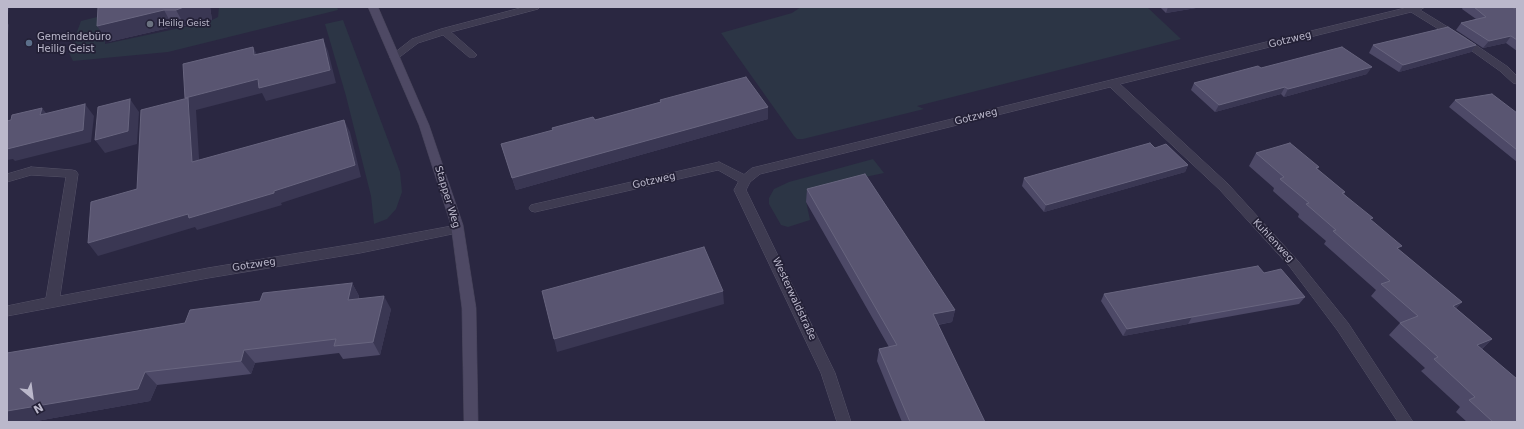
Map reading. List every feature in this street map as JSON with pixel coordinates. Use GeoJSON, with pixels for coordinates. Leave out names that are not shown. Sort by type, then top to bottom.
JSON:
{"type":"FeatureCollection","features":[{"type":"Feature","properties":{"kind":"main road","name":"Stapper Weg"},"geometry":{"type":"LineString","coordinates":[[373,7],[424,125],[457,229],[469,308],[471,422]]}},
{"type":"Feature","properties":{"kind":"street"},"geometry":{"type":"LineString","coordinates":[[394,57],[415,41],[444,31],[535,7]]}},
{"type":"Feature","properties":{"kind":"street"},"geometry":{"type":"LineString","coordinates":[[1416,8],[1504,69],[1517,81]]}},
{"type":"Feature","properties":{"kind":"street","name":"Gotzweg"},"geometry":{"type":"LineString","coordinates":[[535,208],[719,166],[744,180],[756,171],[772,166],[1113,84],[1416,8]]}},
{"type":"Feature","properties":{"kind":"street"},"geometry":{"type":"LineString","coordinates":[[444,31],[472,55]]}},
{"type":"Feature","properties":{"kind":"street","name":"Kuhlenweg"},"geometry":{"type":"LineString","coordinates":[[1113,84],[1224,187],[1294,264],[1343,327],[1406,422]]}},
{"type":"Feature","properties":{"kind":"street"},"geometry":{"type":"LineString","coordinates":[[7,178],[31,171],[72,174],[52,302]]}},
{"type":"Feature","properties":{"kind":"street","name":"Westerwaldstraße"},"geometry":{"type":"LineString","coordinates":[[744,180],[740,190],[828,373],[844,422]]}},
{"type":"Feature","properties":{"kind":"street","name":"Gotzweg"},"geometry":{"type":"LineString","coordinates":[[7,311],[208,273],[398,241],[457,229]]}},
{"type":"Feature","properties":{"kind":"shaded area"},"geometry":{"type":"Polygon","coordinates":[[[219,7],[337,7],[338,10],[168,52],[73,61],[69,53],[81,21],[105,15],[105,44],[208,22],[218,17],[219,7]]]}},
{"type":"Feature","properties":{"kind":"shaded area"},"geometry":{"type":"Polygon","coordinates":[[[801,7],[1147,7],[1181,39],[917,106],[924,109],[803,139],[797,139],[721,33],[792,13],[801,7]]]}},
{"type":"Feature","properties":{"kind":"shaded area"},"geometry":{"type":"Polygon","coordinates":[[[343,20],[400,172],[402,192],[396,209],[387,219],[374,224],[371,196],[346,96],[325,24],[343,20]]]}},
{"type":"Feature","properties":{"kind":"shaded area"},"geometry":{"type":"Polygon","coordinates":[[[873,159],[884,173],[851,180],[806,201],[810,220],[788,227],[781,225],[769,204],[769,198],[774,189],[789,182],[873,159]]]}},
{"type":"Feature","properties":{"kind":"building"},"geometry":{"type":"Polygon","coordinates":[[[98,7],[184,7],[176,10],[164,10],[97,26],[98,7]]]}},
{"type":"Feature","properties":{"kind":"building"},"geometry":{"type":"Polygon","coordinates":[[[1474,7],[1517,8],[1517,40],[1511,36],[1489,41],[1461,23],[1486,17],[1474,7]]]}},
{"type":"Feature","properties":{"kind":"building"},"geometry":{"type":"Polygon","coordinates":[[[1448,27],[1476,45],[1403,65],[1373,45],[1448,27]]]}},
{"type":"Feature","properties":{"kind":"building"},"geometry":{"type":"Polygon","coordinates":[[[323,39],[330,70],[259,88],[258,79],[185,98],[183,64],[253,47],[254,55],[323,39]]]}},
{"type":"Feature","properties":{"kind":"building"},"geometry":{"type":"Polygon","coordinates":[[[1342,47],[1372,67],[1288,89],[1285,87],[1219,105],[1194,83],[1258,66],[1261,68],[1342,47]]]}},
{"type":"Feature","properties":{"kind":"building"},"geometry":{"type":"Polygon","coordinates":[[[746,77],[768,107],[512,178],[501,144],[553,130],[552,128],[593,117],[595,120],[661,102],[660,100],[746,77]]]}},
{"type":"Feature","properties":{"kind":"building"},"geometry":{"type":"Polygon","coordinates":[[[1492,94],[1517,113],[1517,150],[1455,100],[1492,94]]]}},
{"type":"Feature","properties":{"kind":"building"},"geometry":{"type":"Polygon","coordinates":[[[188,98],[192,162],[344,120],[355,165],[274,191],[274,193],[189,218],[188,214],[88,243],[91,202],[137,189],[141,110],[188,98]]]}},
{"type":"Feature","properties":{"kind":"building"},"geometry":{"type":"Polygon","coordinates":[[[130,99],[128,131],[95,140],[98,107],[130,99]]]}},
{"type":"Feature","properties":{"kind":"building"},"geometry":{"type":"Polygon","coordinates":[[[85,104],[83,130],[7,149],[7,121],[11,120],[12,115],[42,108],[40,115],[85,104]]]}},
{"type":"Feature","properties":{"kind":"building"},"geometry":{"type":"Polygon","coordinates":[[[1150,143],[1155,148],[1166,144],[1188,165],[1046,205],[1024,178],[1150,143]]]}},
{"type":"Feature","properties":{"kind":"building"},"geometry":{"type":"Polygon","coordinates":[[[1290,143],[1319,167],[1316,168],[1345,192],[1342,193],[1373,218],[1370,219],[1402,246],[1397,248],[1462,302],[1453,306],[1492,339],[1477,345],[1517,379],[1517,422],[1493,422],[1469,400],[1475,397],[1434,359],[1438,357],[1400,323],[1418,316],[1381,284],[1390,281],[1333,231],[1336,230],[1306,204],[1309,203],[1280,179],[1284,177],[1256,153],[1290,143]]]}},
{"type":"Feature","properties":{"kind":"building"},"geometry":{"type":"Polygon","coordinates":[[[865,174],[955,310],[933,314],[985,422],[910,422],[879,349],[897,345],[807,189],[865,174]]]}},
{"type":"Feature","properties":{"kind":"building"},"geometry":{"type":"Polygon","coordinates":[[[704,247],[723,291],[554,339],[542,291],[704,247]]]}},
{"type":"Feature","properties":{"kind":"building"},"geometry":{"type":"Polygon","coordinates":[[[1258,266],[1264,273],[1281,269],[1305,297],[1127,329],[1104,294],[1258,266]]]}},
{"type":"Feature","properties":{"kind":"building"},"geometry":{"type":"Polygon","coordinates":[[[352,283],[348,300],[384,296],[373,342],[334,346],[336,339],[244,350],[241,361],[145,372],[138,389],[7,411],[7,353],[185,323],[190,310],[260,301],[263,293],[352,283]]]}},
{"type":"Feature","properties":{"kind":"place","name":"Heilig Geist"},"geometry":{"type":"Point","coordinates":[150,24]}},
{"type":"Feature","properties":{"kind":"place","name":"Gemeindebüro Heilig Geist"},"geometry":{"type":"Point","coordinates":[29,43]}}]}
